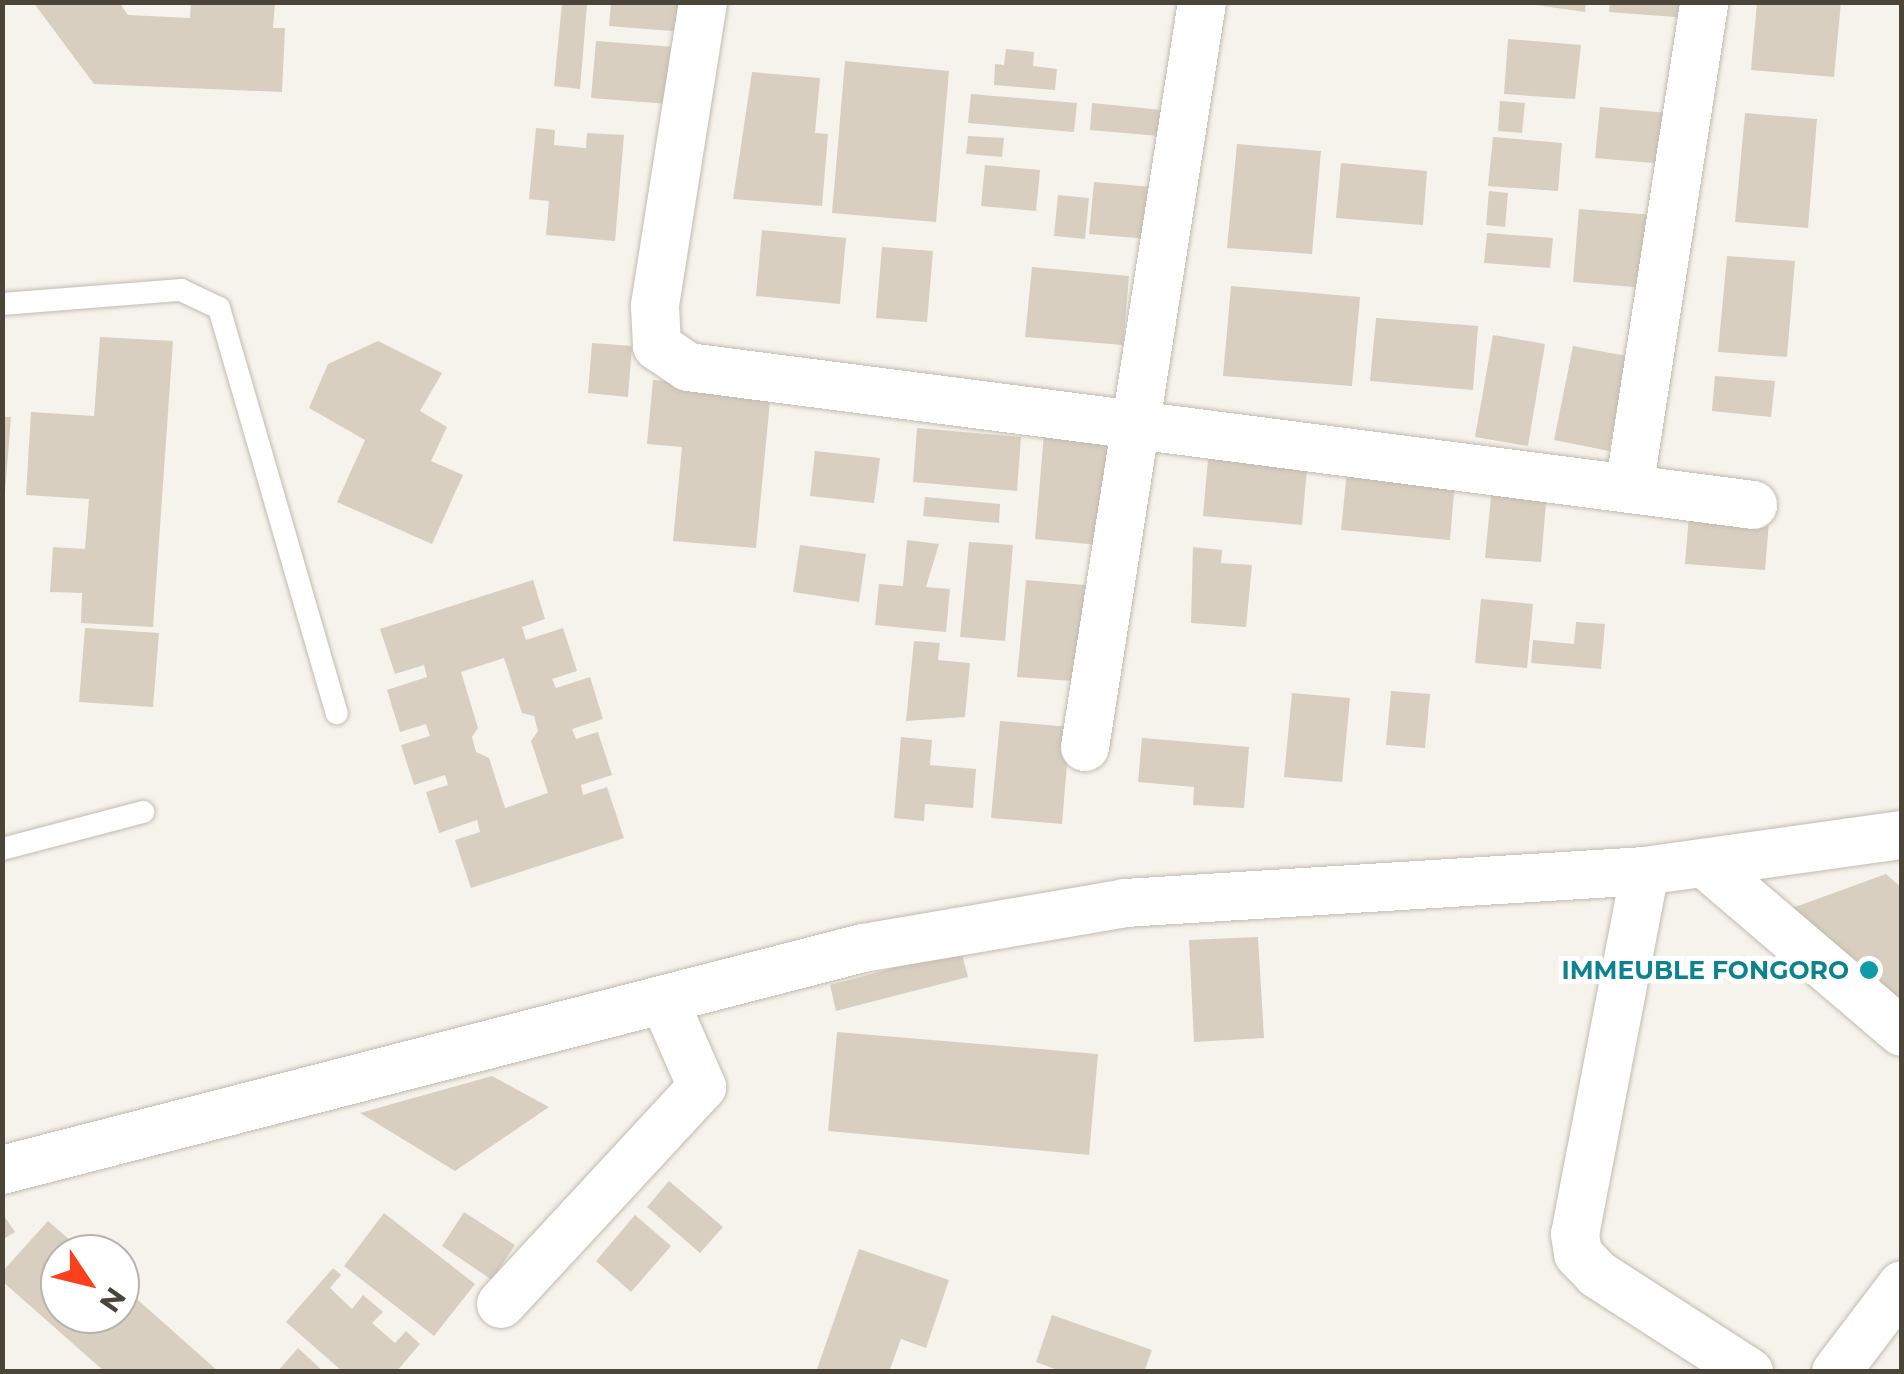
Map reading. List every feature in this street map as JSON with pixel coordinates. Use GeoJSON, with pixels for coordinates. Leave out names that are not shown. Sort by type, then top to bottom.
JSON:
{"type":"FeatureCollection","features":[{"type":"Feature","properties":{"kind":"street"},"geometry":{"type":"LineString","coordinates":[[703,2],[655,306],[656,346],[688,367],[1753,506]]}},
{"type":"Feature","properties":{"kind":"street"},"geometry":{"type":"LineString","coordinates":[[1085,746],[1202,2]]}},
{"type":"Feature","properties":{"kind":"street"},"geometry":{"type":"LineString","coordinates":[[1629,489],[1704,2]]}},
{"type":"Feature","properties":{"kind":"street"},"geometry":{"type":"LineString","coordinates":[[2,1170],[863,948],[1124,903],[1645,871],[1902,835]]}},
{"type":"Feature","properties":{"kind":"street"},"geometry":{"type":"LineString","coordinates":[[1704,863],[1902,1032]]}},
{"type":"Feature","properties":{"kind":"street"},"geometry":{"type":"LineString","coordinates":[[1645,871],[1575,1234],[1578,1254],[1597,1274],[1749,1372]]}},
{"type":"Feature","properties":{"kind":"street"},"geometry":{"type":"LineString","coordinates":[[501,1304],[702,1088],[664,1000]]}},
{"type":"Feature","properties":{"kind":"street"},"geometry":{"type":"LineString","coordinates":[[1836,1372],[1902,1284]]}},
{"type":"Feature","properties":{"kind":"lane"},"geometry":{"type":"LineString","coordinates":[[2,304],[181,290],[219,308],[337,713]]}},
{"type":"Feature","properties":{"kind":"lane"},"geometry":{"type":"LineString","coordinates":[[2,849],[143,812]]}},
{"type":"Feature","properties":{"kind":"building"},"geometry":{"type":"Polygon","coordinates":[[[33,2],[119,2],[128,15],[190,18],[191,2],[275,2],[273,28],[285,28],[282,92],[94,84],[33,2]]]}},
{"type":"Feature","properties":{"kind":"building"},"geometry":{"type":"Polygon","coordinates":[[[611,2],[686,2],[684,32],[609,26],[611,2]]]}},
{"type":"Feature","properties":{"kind":"building"},"geometry":{"type":"Polygon","coordinates":[[[1515,2],[1586,2],[1585,12],[1515,2]]]}},
{"type":"Feature","properties":{"kind":"building"},"geometry":{"type":"Polygon","coordinates":[[[1610,2],[1690,2],[1688,18],[1609,12],[1610,2]]]}},
{"type":"Feature","properties":{"kind":"building"},"geometry":{"type":"Polygon","coordinates":[[[1757,2],[1841,2],[1834,77],[1751,70],[1757,2]]]}},
{"type":"Feature","properties":{"kind":"building"},"geometry":{"type":"Polygon","coordinates":[[[562,3],[587,5],[580,89],[554,86],[562,3]]]}},
{"type":"Feature","properties":{"kind":"building"},"geometry":{"type":"Polygon","coordinates":[[[1508,39],[1581,45],[1575,99],[1504,94],[1508,39]]]}},
{"type":"Feature","properties":{"kind":"building"},"geometry":{"type":"Polygon","coordinates":[[[596,41],[675,47],[669,104],[591,98],[596,41]]]}},
{"type":"Feature","properties":{"kind":"building"},"geometry":{"type":"Polygon","coordinates":[[[1006,49],[1034,52],[1033,66],[1057,69],[1055,90],[994,85],[995,64],[1004,65],[1006,49]]]}},
{"type":"Feature","properties":{"kind":"building"},"geometry":{"type":"Polygon","coordinates":[[[845,61],[949,71],[936,222],[832,213],[845,61]]]}},
{"type":"Feature","properties":{"kind":"building"},"geometry":{"type":"Polygon","coordinates":[[[752,72],[820,78],[815,133],[828,134],[822,206],[733,199],[752,72]]]}},
{"type":"Feature","properties":{"kind":"building"},"geometry":{"type":"Polygon","coordinates":[[[971,94],[1077,103],[1074,132],[968,123],[971,94]]]}},
{"type":"Feature","properties":{"kind":"building"},"geometry":{"type":"Polygon","coordinates":[[[1500,101],[1525,103],[1522,133],[1498,131],[1500,101]]]}},
{"type":"Feature","properties":{"kind":"building"},"geometry":{"type":"Polygon","coordinates":[[[1092,103],[1162,110],[1159,136],[1090,130],[1092,103]]]}},
{"type":"Feature","properties":{"kind":"building"},"geometry":{"type":"Polygon","coordinates":[[[1600,107],[1669,113],[1665,164],[1595,158],[1600,107]]]}},
{"type":"Feature","properties":{"kind":"building"},"geometry":{"type":"Polygon","coordinates":[[[1745,113],[1817,119],[1808,228],[1735,222],[1745,113]]]}},
{"type":"Feature","properties":{"kind":"building"},"geometry":{"type":"Polygon","coordinates":[[[536,128],[555,130],[554,145],[586,148],[587,133],[624,135],[615,241],[546,235],[549,201],[529,199],[536,128]]]}},
{"type":"Feature","properties":{"kind":"building"},"geometry":{"type":"Polygon","coordinates":[[[968,136],[1004,138],[1002,157],[966,154],[968,136]]]}},
{"type":"Feature","properties":{"kind":"building"},"geometry":{"type":"Polygon","coordinates":[[[1493,137],[1562,143],[1558,191],[1488,186],[1493,137]]]}},
{"type":"Feature","properties":{"kind":"building"},"geometry":{"type":"Polygon","coordinates":[[[1237,144],[1321,151],[1312,254],[1227,248],[1237,144]]]}},
{"type":"Feature","properties":{"kind":"building"},"geometry":{"type":"Polygon","coordinates":[[[1341,163],[1427,171],[1423,225],[1336,218],[1341,163]]]}},
{"type":"Feature","properties":{"kind":"building"},"geometry":{"type":"Polygon","coordinates":[[[985,165],[1040,170],[1036,211],[981,206],[985,165]]]}},
{"type":"Feature","properties":{"kind":"building"},"geometry":{"type":"Polygon","coordinates":[[[1094,182],[1153,187],[1148,239],[1089,234],[1094,182]]]}},
{"type":"Feature","properties":{"kind":"building"},"geometry":{"type":"Polygon","coordinates":[[[1489,191],[1508,193],[1505,227],[1486,225],[1489,191]]]}},
{"type":"Feature","properties":{"kind":"building"},"geometry":{"type":"Polygon","coordinates":[[[1058,195],[1089,198],[1085,239],[1054,236],[1058,195]]]}},
{"type":"Feature","properties":{"kind":"building"},"geometry":{"type":"Polygon","coordinates":[[[1579,209],[1653,215],[1646,288],[1573,282],[1579,209]]]}},
{"type":"Feature","properties":{"kind":"building"},"geometry":{"type":"Polygon","coordinates":[[[762,230],[846,238],[840,304],[756,296],[762,230]]]}},
{"type":"Feature","properties":{"kind":"building"},"geometry":{"type":"Polygon","coordinates":[[[1487,233],[1553,238],[1550,268],[1484,263],[1487,233]]]}},
{"type":"Feature","properties":{"kind":"building"},"geometry":{"type":"Polygon","coordinates":[[[882,247],[933,251],[927,322],[876,318],[882,247]]]}},
{"type":"Feature","properties":{"kind":"building"},"geometry":{"type":"Polygon","coordinates":[[[1727,256],[1795,261],[1787,357],[1718,352],[1727,256]]]}},
{"type":"Feature","properties":{"kind":"building"},"geometry":{"type":"Polygon","coordinates":[[[1032,267],[1129,276],[1123,345],[1025,337],[1032,267]]]}},
{"type":"Feature","properties":{"kind":"building"},"geometry":{"type":"Polygon","coordinates":[[[1231,286],[1360,297],[1352,386],[1223,376],[1231,286]]]}},
{"type":"Feature","properties":{"kind":"building"},"geometry":{"type":"Polygon","coordinates":[[[1376,318],[1478,326],[1473,390],[1370,381],[1376,318]]]}},
{"type":"Feature","properties":{"kind":"building"},"geometry":{"type":"Polygon","coordinates":[[[1493,335],[1545,344],[1528,446],[1475,437],[1493,335]]]}},
{"type":"Feature","properties":{"kind":"building"},"geometry":{"type":"Polygon","coordinates":[[[100,337],[173,341],[153,627],[81,623],[82,593],[50,592],[53,547],[85,549],[89,499],[26,495],[31,412],[94,416],[100,337]]]}},
{"type":"Feature","properties":{"kind":"building"},"geometry":{"type":"Polygon","coordinates":[[[378,341],[442,373],[420,411],[447,427],[431,461],[463,475],[432,544],[337,502],[365,440],[309,408],[328,364],[378,341]]]}},
{"type":"Feature","properties":{"kind":"building"},"geometry":{"type":"Polygon","coordinates":[[[592,343],[632,346],[628,397],[588,393],[592,343]]]}},
{"type":"Feature","properties":{"kind":"building"},"geometry":{"type":"Polygon","coordinates":[[[1573,346],[1627,356],[1609,451],[1554,440],[1573,346]]]}},
{"type":"Feature","properties":{"kind":"building"},"geometry":{"type":"Polygon","coordinates":[[[1715,376],[1775,381],[1771,417],[1712,411],[1715,376]]]}},
{"type":"Feature","properties":{"kind":"building"},"geometry":{"type":"Polygon","coordinates":[[[653,380],[771,390],[756,548],[673,541],[682,447],[647,444],[653,380]]]}},
{"type":"Feature","properties":{"kind":"building"},"geometry":{"type":"Polygon","coordinates":[[[2,417],[11,417],[5,492],[2,492],[2,417]]]}},
{"type":"Feature","properties":{"kind":"building"},"geometry":{"type":"Polygon","coordinates":[[[917,428],[1021,437],[1017,491],[913,482],[917,428]]]}},
{"type":"Feature","properties":{"kind":"building"},"geometry":{"type":"Polygon","coordinates":[[[1044,434],[1119,440],[1110,546],[1035,539],[1044,434]]]}},
{"type":"Feature","properties":{"kind":"building"},"geometry":{"type":"Polygon","coordinates":[[[1209,448],[1308,457],[1302,525],[1203,516],[1209,448]]]}},
{"type":"Feature","properties":{"kind":"building"},"geometry":{"type":"Polygon","coordinates":[[[815,451],[880,458],[874,503],[810,496],[815,451]]]}},
{"type":"Feature","properties":{"kind":"building"},"geometry":{"type":"Polygon","coordinates":[[[1347,471],[1455,480],[1450,540],[1341,530],[1347,471]]]}},
{"type":"Feature","properties":{"kind":"building"},"geometry":{"type":"Polygon","coordinates":[[[1492,487],[1547,491],[1541,562],[1485,558],[1492,487]]]}},
{"type":"Feature","properties":{"kind":"building"},"geometry":{"type":"Polygon","coordinates":[[[925,497],[1000,504],[999,523],[923,516],[925,497]]]}},
{"type":"Feature","properties":{"kind":"building"},"geometry":{"type":"Polygon","coordinates":[[[1689,515],[1769,521],[1765,570],[1685,564],[1689,515]]]}},
{"type":"Feature","properties":{"kind":"building"},"geometry":{"type":"Polygon","coordinates":[[[907,540],[939,544],[926,587],[950,589],[946,632],[875,625],[879,584],[903,586],[907,540]]]}},
{"type":"Feature","properties":{"kind":"building"},"geometry":{"type":"Polygon","coordinates":[[[969,542],[1013,545],[1005,641],[960,637],[969,542]]]}},
{"type":"Feature","properties":{"kind":"building"},"geometry":{"type":"Polygon","coordinates":[[[800,545],[866,554],[859,602],[793,592],[800,545]]]}},
{"type":"Feature","properties":{"kind":"building"},"geometry":{"type":"Polygon","coordinates":[[[1193,547],[1222,550],[1221,563],[1252,565],[1246,627],[1191,623],[1193,547]]]}},
{"type":"Feature","properties":{"kind":"building"},"geometry":{"type":"Polygon","coordinates":[[[533,580],[545,619],[522,627],[526,640],[563,628],[577,671],[552,679],[556,688],[590,677],[603,719],[572,729],[576,739],[598,732],[612,775],[581,785],[583,795],[607,787],[624,838],[471,888],[455,840],[480,832],[477,820],[439,833],[426,792],[448,785],[445,775],[414,785],[401,745],[430,736],[426,724],[400,732],[387,690],[427,677],[424,665],[395,674],[380,629],[533,580]],[[504,658],[461,672],[478,728],[472,737],[476,752],[489,758],[505,808],[548,793],[531,741],[538,731],[534,716],[522,713],[504,658]]]}},
{"type":"Feature","properties":{"kind":"building"},"geometry":{"type":"Polygon","coordinates":[[[1026,580],[1096,586],[1087,682],[1017,677],[1026,580]]]}},
{"type":"Feature","properties":{"kind":"building"},"geometry":{"type":"Polygon","coordinates":[[[1481,599],[1533,604],[1527,668],[1475,663],[1481,599]]]}},
{"type":"Feature","properties":{"kind":"building"},"geometry":{"type":"Polygon","coordinates":[[[1576,622],[1605,624],[1601,669],[1531,663],[1533,640],[1574,644],[1576,622]]]}},
{"type":"Feature","properties":{"kind":"building"},"geometry":{"type":"Polygon","coordinates":[[[85,628],[159,633],[153,707],[79,702],[85,628]]]}},
{"type":"Feature","properties":{"kind":"building"},"geometry":{"type":"Polygon","coordinates":[[[914,641],[940,643],[938,660],[970,663],[965,717],[906,721],[914,641]]]}},
{"type":"Feature","properties":{"kind":"building"},"geometry":{"type":"Polygon","coordinates":[[[1391,691],[1430,694],[1425,748],[1386,745],[1391,691]]]}},
{"type":"Feature","properties":{"kind":"building"},"geometry":{"type":"Polygon","coordinates":[[[1292,693],[1350,698],[1342,782],[1284,777],[1292,693]]]}},
{"type":"Feature","properties":{"kind":"building"},"geometry":{"type":"Polygon","coordinates":[[[1000,721],[1070,727],[1062,824],[991,818],[1000,721]]]}},
{"type":"Feature","properties":{"kind":"building"},"geometry":{"type":"Polygon","coordinates":[[[901,737],[932,740],[930,765],[976,769],[973,808],[925,804],[924,821],[894,818],[901,737]]]}},
{"type":"Feature","properties":{"kind":"building"},"geometry":{"type":"Polygon","coordinates":[[[1142,738],[1249,747],[1244,808],[1193,805],[1194,787],[1138,782],[1142,738]]]}},
{"type":"Feature","properties":{"kind":"building","name":"IMMEUBLE FONGORO"},"geometry":{"type":"Polygon","coordinates":[[[1886,874],[1902,888],[1902,1024],[1773,915],[1886,874]]]}},
{"type":"Feature","properties":{"kind":"building"},"geometry":{"type":"Polygon","coordinates":[[[1258,937],[1264,1038],[1194,1042],[1189,940],[1258,937]]]}},
{"type":"Feature","properties":{"kind":"building"},"geometry":{"type":"Polygon","coordinates":[[[961,950],[968,977],[836,1011],[830,985],[961,950]]]}},
{"type":"Feature","properties":{"kind":"building"},"geometry":{"type":"Polygon","coordinates":[[[837,1032],[1098,1054],[1089,1155],[828,1131],[837,1032]]]}},
{"type":"Feature","properties":{"kind":"building"},"geometry":{"type":"Polygon","coordinates":[[[492,1076],[549,1107],[455,1171],[360,1113],[492,1076]]]}},
{"type":"Feature","properties":{"kind":"building"},"geometry":{"type":"Polygon","coordinates":[[[669,1181],[723,1227],[700,1253],[647,1207],[669,1181]]]}},
{"type":"Feature","properties":{"kind":"building"},"geometry":{"type":"Polygon","coordinates":[[[464,1212],[515,1245],[492,1280],[442,1246],[464,1212]]]}},
{"type":"Feature","properties":{"kind":"building"},"geometry":{"type":"Polygon","coordinates":[[[2,1213],[15,1232],[2,1240],[2,1213]]]}},
{"type":"Feature","properties":{"kind":"building"},"geometry":{"type":"Polygon","coordinates":[[[384,1213],[475,1284],[434,1336],[344,1266],[384,1213]]]}},
{"type":"Feature","properties":{"kind":"building"},"geometry":{"type":"Polygon","coordinates":[[[635,1215],[671,1246],[631,1292],[596,1261],[635,1215]]]}},
{"type":"Feature","properties":{"kind":"building"},"geometry":{"type":"Polygon","coordinates":[[[48,1221],[63,1234],[40,1234],[40,1315],[2,1281],[2,1272],[48,1221]]]}},
{"type":"Feature","properties":{"kind":"building"},"geometry":{"type":"Polygon","coordinates":[[[859,1249],[949,1280],[926,1348],[901,1339],[889,1372],[816,1372],[859,1249]]]}},
{"type":"Feature","properties":{"kind":"building"},"geometry":{"type":"Polygon","coordinates":[[[333,1268],[341,1275],[330,1288],[352,1309],[363,1295],[383,1312],[372,1323],[395,1343],[406,1331],[420,1344],[396,1372],[343,1372],[286,1322],[333,1268]]]}},
{"type":"Feature","properties":{"kind":"building"},"geometry":{"type":"Polygon","coordinates":[[[140,1302],[219,1372],[105,1372],[62,1334],[140,1334],[140,1302]]]}},
{"type":"Feature","properties":{"kind":"building"},"geometry":{"type":"Polygon","coordinates":[[[1052,1315],[1152,1350],[1144,1372],[1063,1372],[1036,1362],[1052,1315]]]}},
{"type":"Feature","properties":{"kind":"building"},"geometry":{"type":"Polygon","coordinates":[[[298,1348],[324,1372],[277,1372],[298,1348]]]}},
{"type":"Feature","properties":{"kind":"place","name":"IMMEUBLE FONGORO"},"geometry":{"type":"Point","coordinates":[1869,970]}}]}
